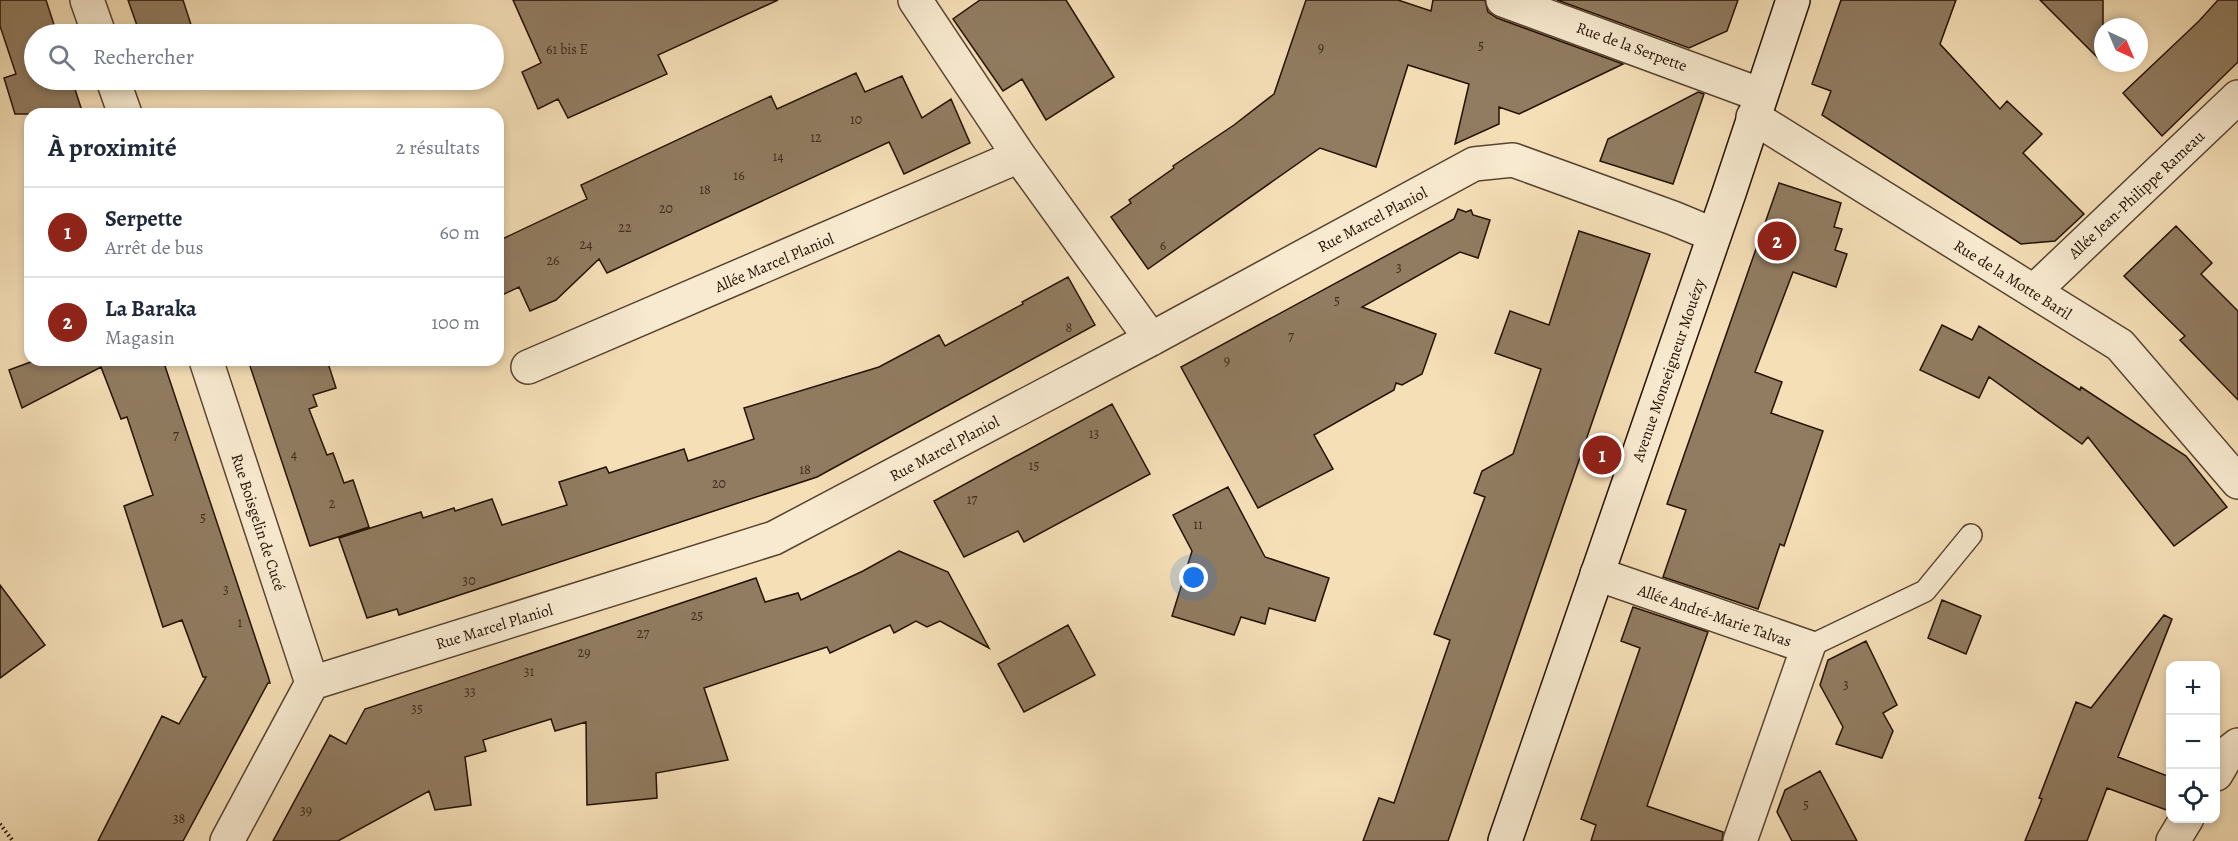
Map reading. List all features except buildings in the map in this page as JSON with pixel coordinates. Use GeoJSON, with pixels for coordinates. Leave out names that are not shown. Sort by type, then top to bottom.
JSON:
{"type":"FeatureCollection","features":[{"type":"Feature","properties":{"kind":"street"},"geometry":{"type":"LineString","coordinates":[[87,0],[95,24]]}},
{"type":"Feature","properties":{"kind":"street"},"geometry":{"type":"LineString","coordinates":[[915,0],[1019,156],[1151,339]]}},
{"type":"Feature","properties":{"kind":"street","name":"Rue de la Serpette"},"geometry":{"type":"LineString","coordinates":[[1503,0],[1757,106]]}},
{"type":"Feature","properties":{"kind":"street","name":"Avenue Monseigneur Mouézy"},"geometry":{"type":"LineString","coordinates":[[1505,841],[1793,0]]}},
{"type":"Feature","properties":{"kind":"street"},"geometry":{"type":"LineString","coordinates":[[117,90],[123,108]]}},
{"type":"Feature","properties":{"kind":"street","name":"Allée Jean-Philippe Rameau"},"geometry":{"type":"LineString","coordinates":[[2034,291],[2238,98]]}},
{"type":"Feature","properties":{"kind":"street","name":"Rue de la Motte Baril"},"geometry":{"type":"LineString","coordinates":[[1757,106],[2034,291],[2120,345],[2238,482]]}},
{"type":"Feature","properties":{"kind":"street","name":"Allée Marcel Planiol"},"geometry":{"type":"LineString","coordinates":[[528,367],[1019,156]]}},
{"type":"Feature","properties":{"kind":"street","name":"Rue Marcel Planiol"},"geometry":{"type":"LineString","coordinates":[[312,683],[774,538],[1151,339],[1474,164],[1513,160],[1714,235]]}},
{"type":"Feature","properties":{"kind":"street","name":"Rue Boisgelin de Cucé"},"geometry":{"type":"LineString","coordinates":[[208,366],[312,683]]}},
{"type":"Feature","properties":{"kind":"street","name":"Allée André-Marie Talvas"},"geometry":{"type":"LineString","coordinates":[[1597,574],[1808,647],[1740,841]]}},
{"type":"Feature","properties":{"kind":"street"},"geometry":{"type":"LineString","coordinates":[[227,841],[312,683]]}},
{"type":"Feature","properties":{"kind":"street"},"geometry":{"type":"LineString","coordinates":[[2219,769],[2229,752],[2238,745]]}},
{"type":"Feature","properties":{"kind":"street"},"geometry":{"type":"LineString","coordinates":[[2173,841],[2184,823]]}},
{"type":"Feature","properties":{"kind":"lane"},"geometry":{"type":"LineString","coordinates":[[1808,647],[1925,591],[1971,535]]}},
{"type":"Feature","properties":{"kind":"path"},"geometry":{"type":"LineString","coordinates":[[0,824],[13,841]]}},
{"type":"Feature","properties":{"kind":"place","name":"La Baraka"},"geometry":{"type":"Point","coordinates":[1777,241]}},
{"type":"Feature","properties":{"kind":"place","name":"Serpette"},"geometry":{"type":"Point","coordinates":[1602,455]}}]}
